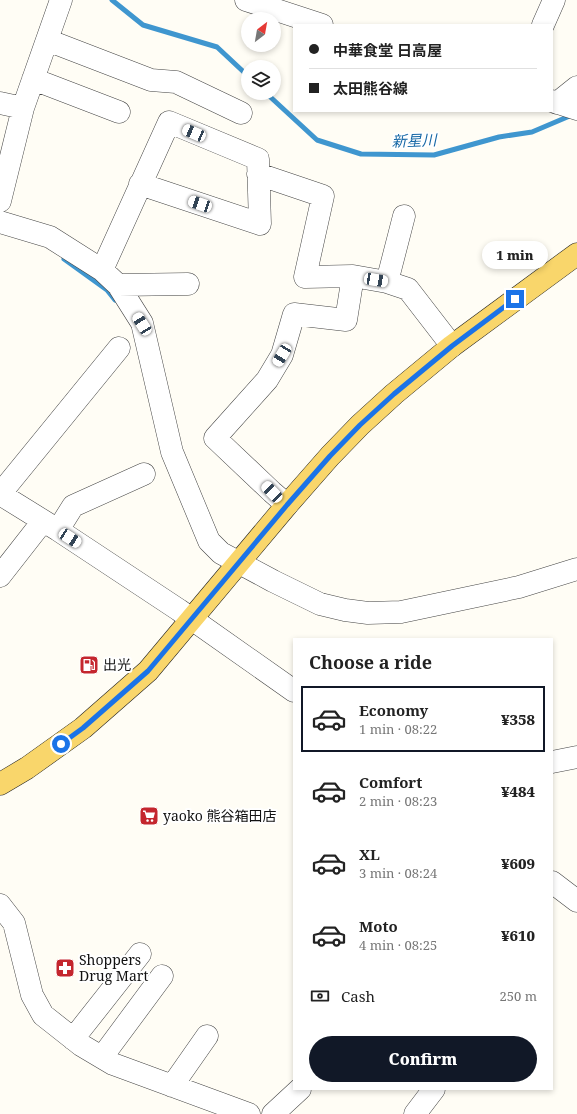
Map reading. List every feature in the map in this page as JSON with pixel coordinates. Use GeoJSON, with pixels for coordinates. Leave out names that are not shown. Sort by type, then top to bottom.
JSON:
{"type":"FeatureCollection","features":[{"type":"Feature","properties":{"kind":"main road"},"geometry":{"type":"LineString","coordinates":[[0,784],[27,768],[83,728],[148,671],[287,505],[330,456],[360,425],[394,394],[452,346],[577,254]]}},
{"type":"Feature","properties":{"kind":"street"},"geometry":{"type":"LineString","coordinates":[[0,201],[23,108],[61,0]]}},
{"type":"Feature","properties":{"kind":"street"},"geometry":{"type":"LineString","coordinates":[[246,0],[319,24]]}},
{"type":"Feature","properties":{"kind":"street"},"geometry":{"type":"LineString","coordinates":[[543,24],[554,0]]}},
{"type":"Feature","properties":{"kind":"street"},"geometry":{"type":"LineString","coordinates":[[47,40],[151,80],[176,82],[241,113]]}},
{"type":"Feature","properties":{"kind":"street"},"geometry":{"type":"LineString","coordinates":[[33,79],[118,112]]}},
{"type":"Feature","properties":{"kind":"street"},"geometry":{"type":"LineString","coordinates":[[563,105],[577,87]]}},
{"type":"Feature","properties":{"kind":"street"},"geometry":{"type":"LineString","coordinates":[[0,103],[23,108]]}},
{"type":"Feature","properties":{"kind":"street"},"geometry":{"type":"LineString","coordinates":[[102,270],[140,184],[168,122],[258,159],[260,224],[140,184]]}},
{"type":"Feature","properties":{"kind":"street"},"geometry":{"type":"LineString","coordinates":[[258,174],[323,196],[305,277],[354,276],[387,282],[408,289],[452,346]]}},
{"type":"Feature","properties":{"kind":"street"},"geometry":{"type":"LineString","coordinates":[[387,282],[404,216]]}},
{"type":"Feature","properties":{"kind":"street"},"geometry":{"type":"LineString","coordinates":[[0,222],[50,237],[102,270],[118,285],[142,324],[172,452],[209,541],[234,568],[320,604],[345,610],[368,613],[401,612],[519,588],[577,569]]}},
{"type":"Feature","properties":{"kind":"street"},"geometry":{"type":"LineString","coordinates":[[287,505],[215,438],[267,380],[282,355],[294,314],[346,320],[354,276]]}},
{"type":"Feature","properties":{"kind":"street"},"geometry":{"type":"LineString","coordinates":[[118,285],[188,284]]}},
{"type":"Feature","properties":{"kind":"street"},"geometry":{"type":"LineString","coordinates":[[119,348],[0,494],[192,618],[293,690]]}},
{"type":"Feature","properties":{"kind":"street"},"geometry":{"type":"LineString","coordinates":[[0,576],[50,525],[73,506],[144,474]]}},
{"type":"Feature","properties":{"kind":"street"},"geometry":{"type":"LineString","coordinates":[[553,762],[577,757]]}},
{"type":"Feature","properties":{"kind":"street"},"geometry":{"type":"LineString","coordinates":[[553,883],[577,901]]}},
{"type":"Feature","properties":{"kind":"street"},"geometry":{"type":"LineString","coordinates":[[0,905],[14,923],[32,995],[43,1015],[74,1039],[113,1064],[249,1114]]}},
{"type":"Feature","properties":{"kind":"street"},"geometry":{"type":"LineString","coordinates":[[74,1039],[140,954]]}},
{"type":"Feature","properties":{"kind":"street"},"geometry":{"type":"LineString","coordinates":[[102,1057],[162,976]]}},
{"type":"Feature","properties":{"kind":"street"},"geometry":{"type":"LineString","coordinates":[[172,1086],[207,1036]]}},
{"type":"Feature","properties":{"kind":"street"},"geometry":{"type":"LineString","coordinates":[[277,1113],[299,1090]]}},
{"type":"Feature","properties":{"kind":"street"},"geometry":{"type":"LineString","coordinates":[[414,1114],[433,1090]]}},
{"type":"Feature","properties":{"kind":"waterway","name":"新星川"},"geometry":{"type":"LineString","coordinates":[[112,0],[143,25],[217,47],[241,69]]}},
{"type":"Feature","properties":{"kind":"waterway","name":"新星川"},"geometry":{"type":"LineString","coordinates":[[274,100],[317,140],[361,154],[434,155],[499,137],[532,132],[572,115]]}},
{"type":"Feature","properties":{"kind":"waterway"},"geometry":{"type":"LineString","coordinates":[[64,259],[107,290],[115,300]]}},
{"type":"Feature","properties":{"kind":"place","name":"出光"},"geometry":{"type":"Point","coordinates":[89,665]}},
{"type":"Feature","properties":{"kind":"place","name":"yaoko 熊谷箱田店"},"geometry":{"type":"Point","coordinates":[149,816]}},
{"type":"Feature","properties":{"kind":"place","name":"Shoppers Drug Mart"},"geometry":{"type":"Point","coordinates":[65,968]}},
{"type":"Feature","properties":{"kind":"route"},"geometry":{"type":"LineString","coordinates":[[61,744],[83,728],[148,671],[287,505],[330,456],[360,425],[394,394],[452,346],[515,299]]}}]}
